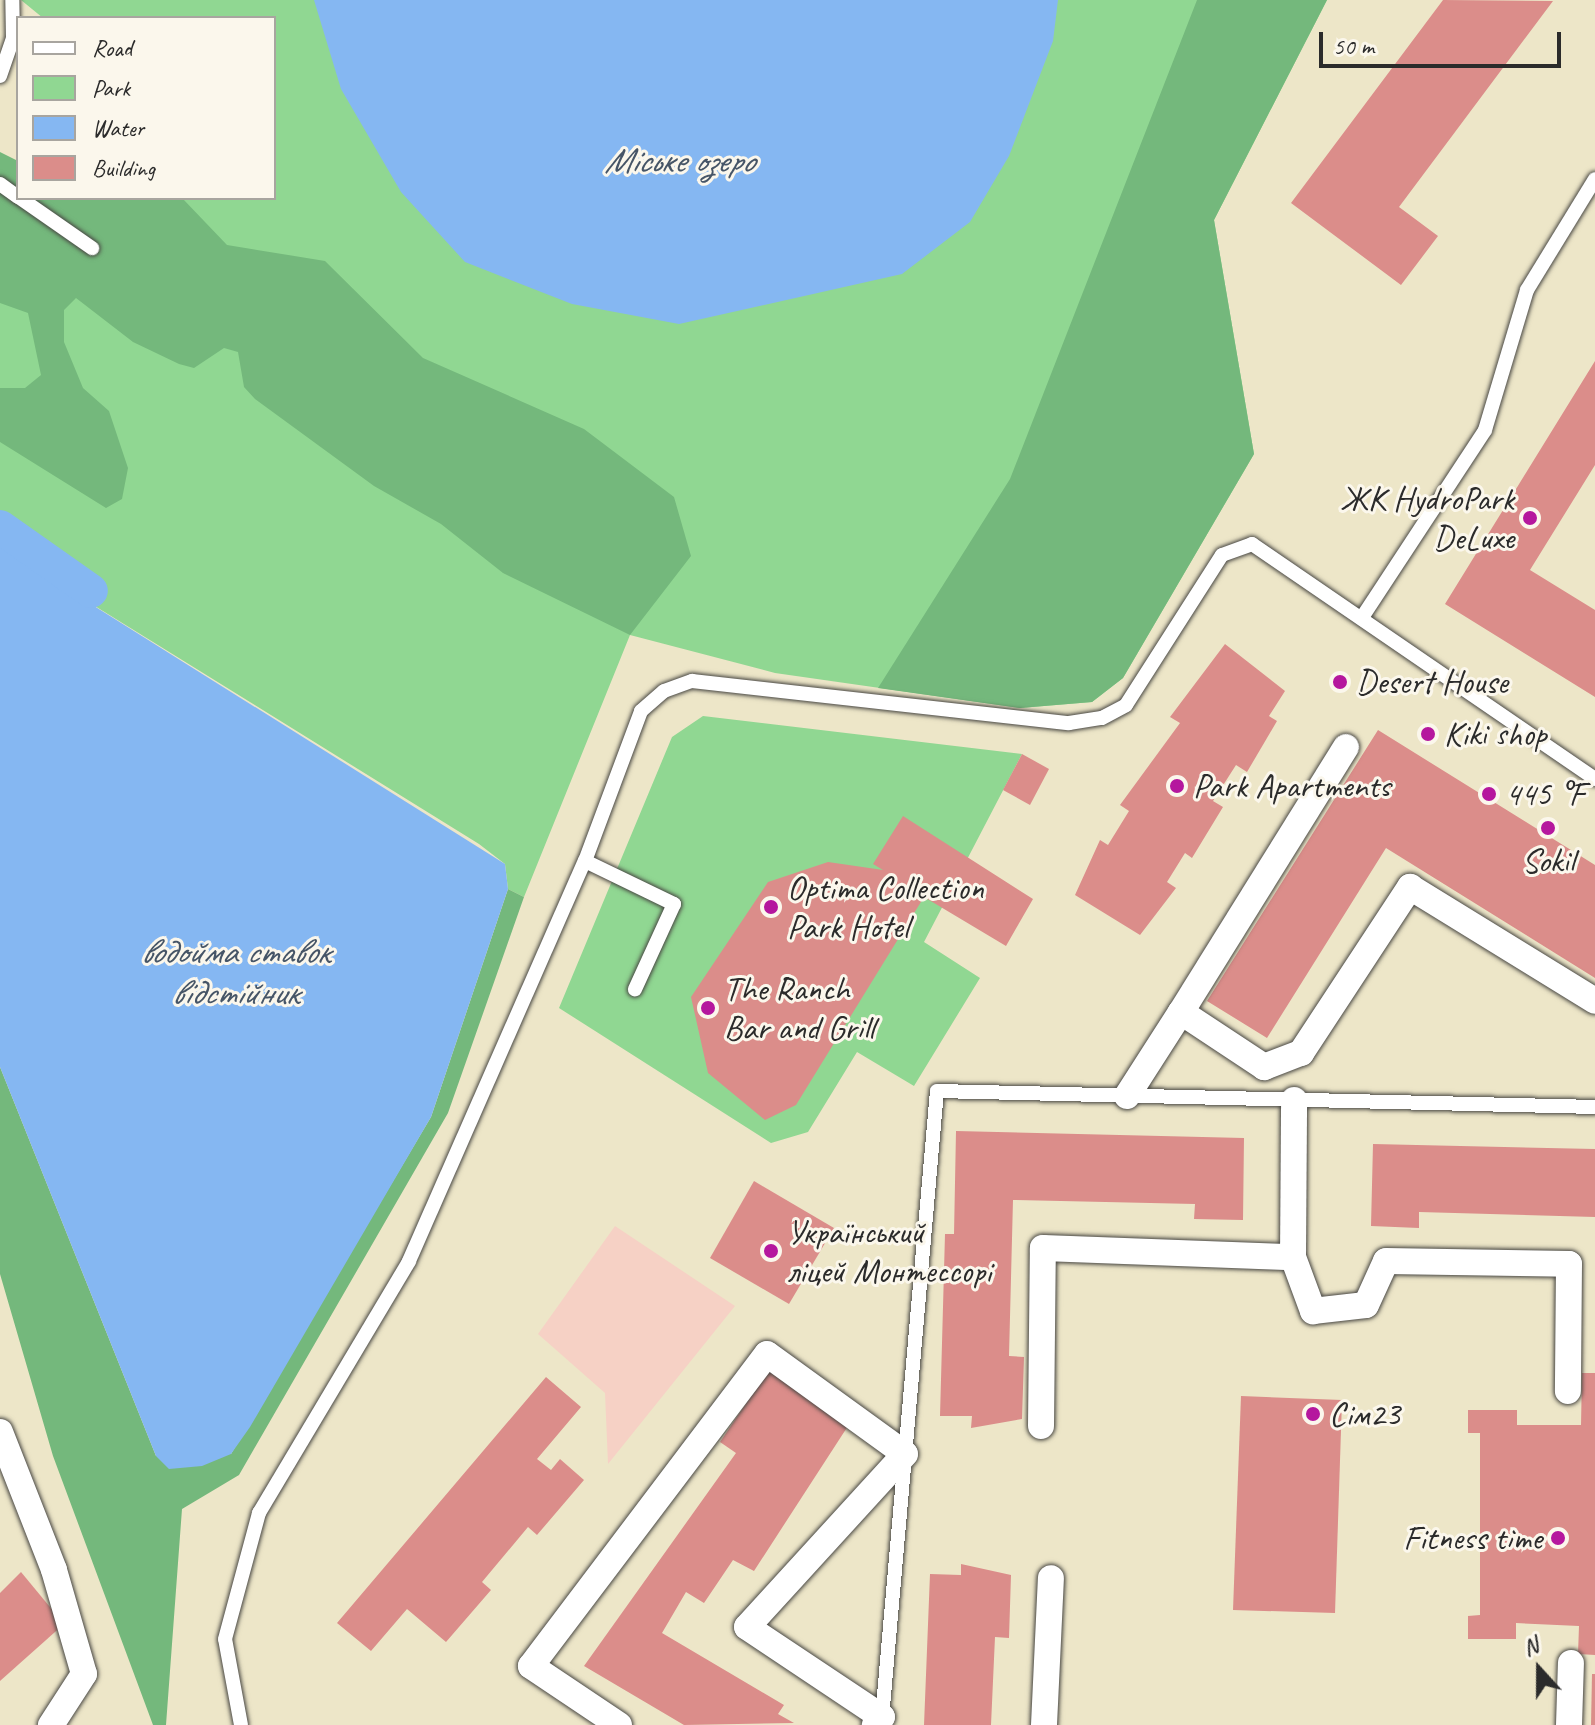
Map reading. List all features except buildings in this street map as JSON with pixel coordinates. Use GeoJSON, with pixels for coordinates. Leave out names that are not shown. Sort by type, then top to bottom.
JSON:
{"type":"FeatureCollection","features":[{"type":"Feature","properties":{"kind":"street"},"geometry":{"type":"LineString","coordinates":[[1127,1096],[1346,747]]}},
{"type":"Feature","properties":{"kind":"street"},"geometry":{"type":"LineString","coordinates":[[1181,1012],[1264,1067],[1301,1053],[1410,887],[1595,1001]]}},
{"type":"Feature","properties":{"kind":"street"},"geometry":{"type":"LineString","coordinates":[[1294,1100],[1293,1257],[1313,1311],[1366,1305],[1386,1261],[1569,1264],[1568,1391]]}},
{"type":"Feature","properties":{"kind":"street"},"geometry":{"type":"LineString","coordinates":[[1041,1426],[1043,1248],[1293,1257]]}},
{"type":"Feature","properties":{"kind":"street"},"geometry":{"type":"LineString","coordinates":[[619,1725],[531,1666],[767,1354],[905,1454],[747,1627],[880,1722]]}},
{"type":"Feature","properties":{"kind":"street"},"geometry":{"type":"LineString","coordinates":[[0,1432],[54,1570],[84,1674],[51,1725]]}},
{"type":"Feature","properties":{"kind":"street"},"geometry":{"type":"LineString","coordinates":[[1044,1725],[1051,1578]]}},
{"type":"Feature","properties":{"kind":"street"},"geometry":{"type":"LineString","coordinates":[[1569,1725],[1571,1663]]}},
{"type":"Feature","properties":{"kind":"lane"},"geometry":{"type":"LineString","coordinates":[[0,76],[13,39],[12,0]]}},
{"type":"Feature","properties":{"kind":"lane"},"geometry":{"type":"LineString","coordinates":[[1363,616],[1485,430],[1527,290],[1595,179]]}},
{"type":"Feature","properties":{"kind":"lane"},"geometry":{"type":"LineString","coordinates":[[23,200],[92,248]]}},
{"type":"Feature","properties":{"kind":"lane"},"geometry":{"type":"LineString","coordinates":[[241,1725],[225,1639],[259,1513],[409,1261],[585,861],[641,711],[664,691],[692,681],[1069,723],[1102,718],[1126,705],[1222,555],[1252,544],[1363,616],[1595,779]]}},
{"type":"Feature","properties":{"kind":"lane"},"geometry":{"type":"LineString","coordinates":[[585,861],[674,904],[635,989]]}},
{"type":"Feature","properties":{"kind":"lane"},"geometry":{"type":"LineString","coordinates":[[880,1722],[937,1091],[1595,1107]]}},
{"type":"Feature","properties":{"kind":"shaded area"},"geometry":{"type":"Polygon","coordinates":[[[615,1226],[735,1306],[608,1464],[605,1393],[538,1334],[615,1226]]]}},
{"type":"Feature","properties":{"kind":"green space"},"geometry":{"type":"Polygon","coordinates":[[[21,0],[1327,0],[1214,220],[1254,454],[1123,678],[1092,702],[1020,708],[775,673],[630,635],[524,897],[508,889],[505,864],[479,844],[48,577],[0,538],[0,229],[52,200],[276,200],[276,16],[41,16],[21,0]]]}},
{"type":"Feature","properties":{"kind":"green space"},"geometry":{"type":"Polygon","coordinates":[[[1197,0],[1327,0],[1214,220],[1254,454],[1123,678],[1092,702],[1020,708],[878,688],[1010,479],[1197,0]]]}},
{"type":"Feature","properties":{"kind":"green space"},"geometry":{"type":"Polygon","coordinates":[[[0,152],[16,160],[16,200],[184,200],[227,245],[325,261],[423,358],[584,429],[674,497],[691,556],[630,635],[503,573],[441,524],[374,486],[255,399],[244,387],[238,352],[224,348],[194,368],[179,364],[133,342],[76,298],[64,310],[64,342],[83,388],[109,411],[128,468],[122,499],[106,508],[0,442],[0,388],[25,388],[41,375],[28,313],[0,303],[0,152]]]}},
{"type":"Feature","properties":{"kind":"green space","name":"Optima Collection Park Hotel"},"geometry":{"type":"Polygon","coordinates":[[[703,716],[1022,754],[924,942],[980,978],[914,1086],[857,1052],[808,1132],[771,1143],[559,1008],[672,737],[703,716]]]}},
{"type":"Feature","properties":{"kind":"green space"},"geometry":{"type":"Polygon","coordinates":[[[508,889],[524,897],[448,1113],[239,1475],[182,1509],[166,1725],[153,1725],[53,1456],[0,1274],[0,1067],[156,1456],[231,1454],[431,1117],[508,889]]]}},
{"type":"Feature","properties":{"kind":"water","name":"Міське озеро"},"geometry":{"type":"Polygon","coordinates":[[[314,0],[1058,0],[1053,41],[1009,156],[970,222],[902,274],[679,324],[572,304],[465,262],[401,192],[341,89],[314,0]]]}},
{"type":"Feature","properties":{"kind":"water","name":"водойма ставок відстійник"},"geometry":{"type":"Polygon","coordinates":[[[0,538],[48,577],[505,864],[508,889],[431,1117],[250,1427],[231,1454],[202,1466],[169,1469],[156,1456],[0,1067],[0,538]]]}},
{"type":"Feature","properties":{"kind":"waterway"},"geometry":{"type":"LineString","coordinates":[[0,527],[91,591]]}},
{"type":"Feature","properties":{"kind":"place","name":"ЖК HydroPark DeLuxe"},"geometry":{"type":"Point","coordinates":[1530,518]}},
{"type":"Feature","properties":{"kind":"place","name":"Desert House"},"geometry":{"type":"Point","coordinates":[1340,682]}},
{"type":"Feature","properties":{"kind":"place","name":"Kiki shop"},"geometry":{"type":"Point","coordinates":[1428,734]}},
{"type":"Feature","properties":{"kind":"place","name":"Park Apartments"},"geometry":{"type":"Point","coordinates":[1177,786]}},
{"type":"Feature","properties":{"kind":"place","name":"445 °F"},"geometry":{"type":"Point","coordinates":[1489,794]}},
{"type":"Feature","properties":{"kind":"place","name":"Sokil"},"geometry":{"type":"Point","coordinates":[1548,828]}},
{"type":"Feature","properties":{"kind":"place","name":"Optima Collection Park Hotel"},"geometry":{"type":"Point","coordinates":[771,907]}},
{"type":"Feature","properties":{"kind":"place","name":"The Ranch Bar and Grill"},"geometry":{"type":"Point","coordinates":[708,1008]}},
{"type":"Feature","properties":{"kind":"place","name":"Український ліцей Монтессорі"},"geometry":{"type":"Point","coordinates":[771,1251]}},
{"type":"Feature","properties":{"kind":"place","name":"Сім23"},"geometry":{"type":"Point","coordinates":[1313,1414]}},
{"type":"Feature","properties":{"kind":"place","name":"Fitness time"},"geometry":{"type":"Point","coordinates":[1558,1538]}}]}
